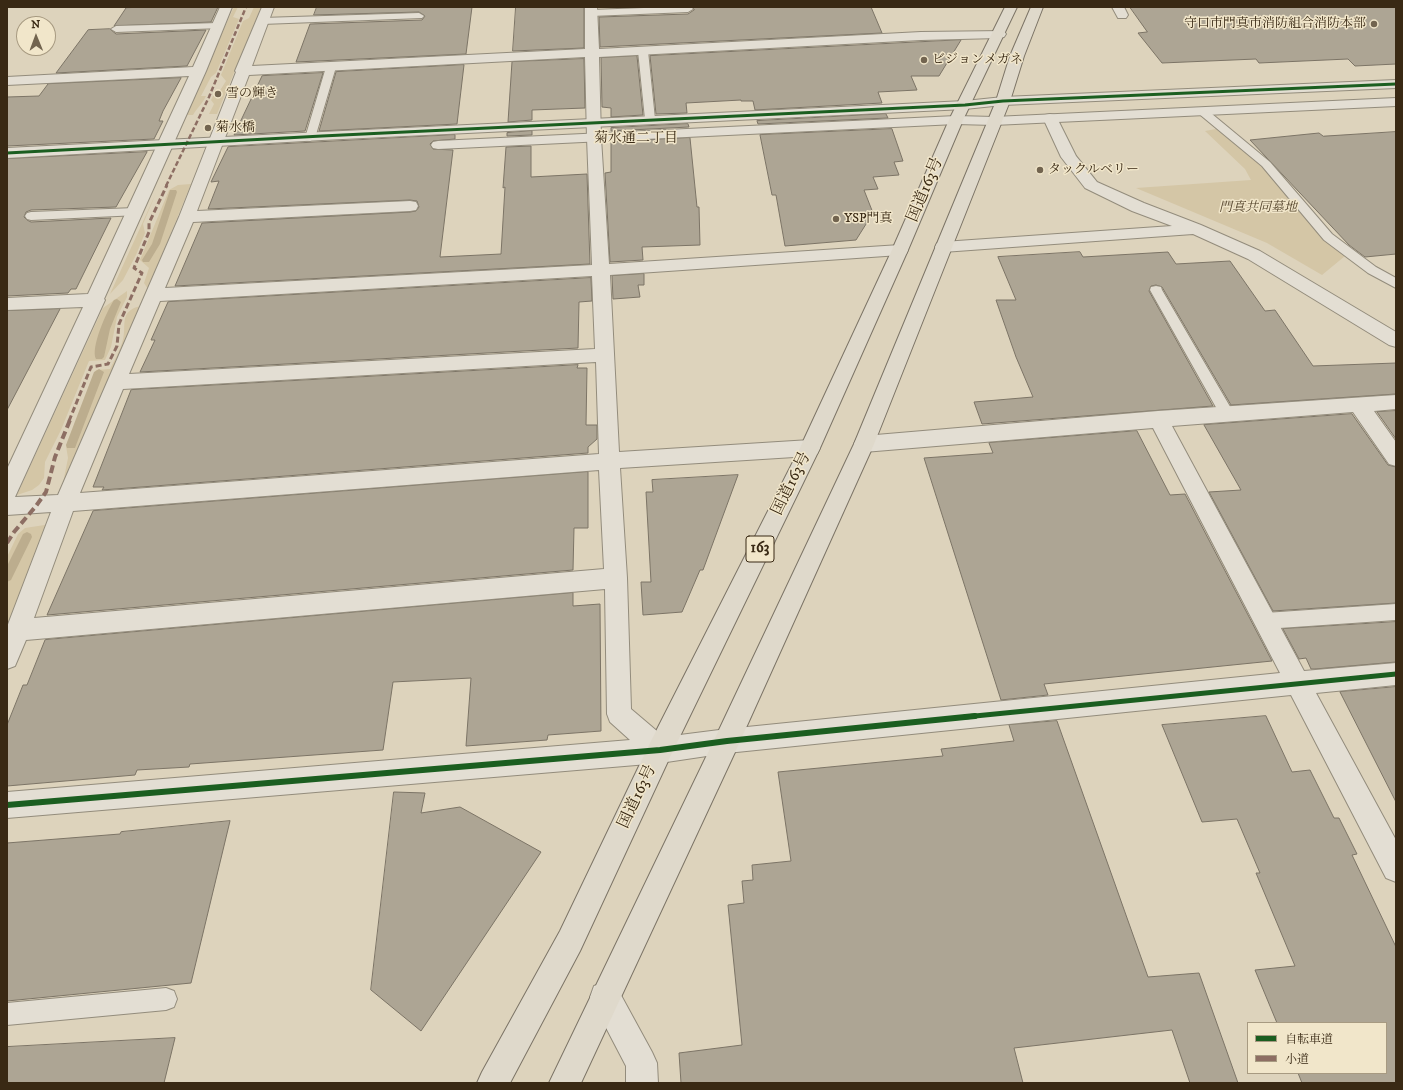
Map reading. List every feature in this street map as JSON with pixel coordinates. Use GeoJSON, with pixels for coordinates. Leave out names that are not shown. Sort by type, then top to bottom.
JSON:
{"type":"FeatureCollection","features":[{"type":"Feature","properties":{"kind":"highway","name":"国道163号"},"geometry":{"type":"LineString","coordinates":[[493,1083],[570,941],[660,750],[810,448],[900,250],[960,112],[999,34],[1010,7]]}},
{"type":"Feature","properties":{"kind":"highway"},"geometry":{"type":"LineString","coordinates":[[565,1083],[727,740],[864,444],[1003,101],[1017,56],[1037,7]]}},
{"type":"Feature","properties":{"kind":"street"},"geometry":{"type":"LineString","coordinates":[[7,492],[163,152],[226,7]]}},
{"type":"Feature","properties":{"kind":"street"},"geometry":{"type":"LineString","coordinates":[[7,658],[65,504],[187,217],[242,71],[268,7]]}},
{"type":"Feature","properties":{"kind":"street"},"geometry":{"type":"LineString","coordinates":[[591,10],[594,130],[609,461],[616,578],[619,714],[660,750]]}},
{"type":"Feature","properties":{"kind":"street"},"geometry":{"type":"LineString","coordinates":[[242,71],[921,36],[999,34]]}},
{"type":"Feature","properties":{"kind":"street"},"geometry":{"type":"LineString","coordinates":[[7,81],[199,71]]}},
{"type":"Feature","properties":{"kind":"street"},"geometry":{"type":"LineString","coordinates":[[7,166],[213,149],[310,147],[594,130],[960,112],[1003,101],[1396,84]]}},
{"type":"Feature","properties":{"kind":"street"},"geometry":{"type":"LineString","coordinates":[[426,146],[594,130],[650,119],[960,112],[994,121],[1396,102]]}},
{"type":"Feature","properties":{"kind":"street"},"geometry":{"type":"LineString","coordinates":[[1050,118],[1069,157],[1091,185],[1138,207],[1195,229],[1254,255],[1396,340]]}},
{"type":"Feature","properties":{"kind":"street"},"geometry":{"type":"LineString","coordinates":[[213,149],[274,153]]}},
{"type":"Feature","properties":{"kind":"street"},"geometry":{"type":"LineString","coordinates":[[7,153],[163,152]]}},
{"type":"Feature","properties":{"kind":"street"},"geometry":{"type":"LineString","coordinates":[[187,217],[410,206]]}},
{"type":"Feature","properties":{"kind":"street"},"geometry":{"type":"LineString","coordinates":[[943,247],[1195,229]]}},
{"type":"Feature","properties":{"kind":"street"},"geometry":{"type":"LineString","coordinates":[[153,295],[601,270],[900,250]]}},
{"type":"Feature","properties":{"kind":"street"},"geometry":{"type":"LineString","coordinates":[[7,304],[96,300]]}},
{"type":"Feature","properties":{"kind":"street"},"geometry":{"type":"LineString","coordinates":[[117,382],[605,355]]}},
{"type":"Feature","properties":{"kind":"street"},"geometry":{"type":"LineString","coordinates":[[864,444],[1158,419],[1396,402]]}},
{"type":"Feature","properties":{"kind":"street"},"geometry":{"type":"LineString","coordinates":[[1358,404],[1396,458]]}},
{"type":"Feature","properties":{"kind":"street"},"geometry":{"type":"LineString","coordinates":[[1158,419],[1396,866]]}},
{"type":"Feature","properties":{"kind":"street"},"geometry":{"type":"LineString","coordinates":[[7,506],[65,504],[609,461],[810,448]]}},
{"type":"Feature","properties":{"kind":"street"},"geometry":{"type":"LineString","coordinates":[[18,630],[616,578]]}},
{"type":"Feature","properties":{"kind":"street"},"geometry":{"type":"LineString","coordinates":[[7,805],[660,750],[727,740],[1396,674]]}},
{"type":"Feature","properties":{"kind":"street"},"geometry":{"type":"LineString","coordinates":[[605,997],[641,1063],[642,1083]]}},
{"type":"Feature","properties":{"kind":"lane"},"geometry":{"type":"LineString","coordinates":[[591,10],[688,9]]}},
{"type":"Feature","properties":{"kind":"lane"},"geometry":{"type":"LineString","coordinates":[[262,21],[419,16]]}},
{"type":"Feature","properties":{"kind":"lane"},"geometry":{"type":"LineString","coordinates":[[116,29],[218,26]]}},
{"type":"Feature","properties":{"kind":"lane"},"geometry":{"type":"LineString","coordinates":[[643,51],[650,119]]}},
{"type":"Feature","properties":{"kind":"lane"},"geometry":{"type":"LineString","coordinates":[[310,147],[330,67]]}},
{"type":"Feature","properties":{"kind":"lane"},"geometry":{"type":"LineString","coordinates":[[1202,111],[1266,164],[1328,237],[1372,270],[1396,284]]}},
{"type":"Feature","properties":{"kind":"lane"},"geometry":{"type":"LineString","coordinates":[[31,216],[135,212]]}},
{"type":"Feature","properties":{"kind":"lane"},"geometry":{"type":"LineString","coordinates":[[1156,290],[1227,414]]}},
{"type":"Feature","properties":{"kind":"lane"},"geometry":{"type":"LineString","coordinates":[[1265,621],[1396,612]]}},
{"type":"Feature","properties":{"kind":"lane"},"geometry":{"type":"LineString","coordinates":[[7,1014],[166,999]]}},
{"type":"Feature","properties":{"kind":"green space"},"geometry":{"type":"Polygon","coordinates":[[[234,7],[238,7],[233,17],[239,19],[216,73],[211,77],[201,96],[206,96],[193,115],[186,115],[185,114],[234,7]]]}},
{"type":"Feature","properties":{"kind":"green space"},"geometry":{"type":"Polygon","coordinates":[[[254,7],[261,7],[217,114],[209,114],[214,104],[211,100],[213,96],[219,92],[226,81],[221,75],[243,21],[249,18],[254,7]]]}},
{"type":"Feature","properties":{"kind":"green space","name":"門真共同墓地"},"geometry":{"type":"Polygon","coordinates":[[[1216,129],[1260,164],[1320,235],[1345,256],[1322,275],[1267,243],[1136,188],[1251,180],[1245,169],[1205,131],[1216,129]]]}},
{"type":"Feature","properties":{"kind":"green space"},"geometry":{"type":"Polygon","coordinates":[[[191,184],[148,289],[144,283],[149,268],[140,260],[169,190],[178,185],[191,184]]]}},
{"type":"Feature","properties":{"kind":"green space"},"geometry":{"type":"Polygon","coordinates":[[[156,193],[143,224],[145,233],[136,255],[123,280],[110,294],[156,193]]]}},
{"type":"Feature","properties":{"kind":"green space"},"geometry":{"type":"Polygon","coordinates":[[[127,291],[127,297],[117,317],[111,347],[105,360],[89,361],[61,430],[45,462],[44,478],[39,485],[32,490],[17,495],[103,308],[127,291]]]}},
{"type":"Feature","properties":{"kind":"green space"},"geometry":{"type":"Polygon","coordinates":[[[141,306],[66,486],[63,483],[68,458],[66,446],[96,370],[110,369],[124,337],[126,316],[134,308],[141,306]]]}},
{"type":"Feature","properties":{"kind":"green space"},"geometry":{"type":"Polygon","coordinates":[[[51,524],[7,632],[7,557],[18,534],[25,528],[51,524]]]}},
{"type":"Feature","properties":{"kind":"building"},"geometry":{"type":"Polygon","coordinates":[[[218,7],[211,22],[114,26],[126,8],[218,7]]]}},
{"type":"Feature","properties":{"kind":"building"},"geometry":{"type":"Polygon","coordinates":[[[317,7],[472,7],[466,54],[296,62],[310,24],[422,20],[425,16],[419,12],[314,15],[317,7]]]}},
{"type":"Feature","properties":{"kind":"building"},"geometry":{"type":"Polygon","coordinates":[[[516,7],[584,7],[584,48],[513,51],[516,7]]]}},
{"type":"Feature","properties":{"kind":"building"},"geometry":{"type":"Polygon","coordinates":[[[693,7],[871,7],[882,33],[600,47],[599,17],[688,14],[694,10],[693,7]]]}},
{"type":"Feature","properties":{"kind":"building"},"geometry":{"type":"Polygon","coordinates":[[[1130,7],[1396,7],[1396,64],[1355,66],[1348,59],[1259,63],[1256,59],[1162,63],[1138,33],[1147,32],[1130,7]]]}},
{"type":"Feature","properties":{"kind":"building"},"geometry":{"type":"Polygon","coordinates":[[[110,29],[116,34],[206,30],[187,66],[56,73],[88,30],[110,29]]]}},
{"type":"Feature","properties":{"kind":"building"},"geometry":{"type":"Polygon","coordinates":[[[961,40],[939,76],[911,76],[917,90],[878,92],[882,103],[755,110],[753,101],[741,100],[686,103],[687,113],[656,114],[650,56],[961,40]]]}},
{"type":"Feature","properties":{"kind":"building"},"geometry":{"type":"Polygon","coordinates":[[[637,56],[643,115],[611,117],[611,108],[602,107],[601,58],[637,56]]]}},
{"type":"Feature","properties":{"kind":"building"},"geometry":{"type":"Polygon","coordinates":[[[584,59],[585,108],[532,110],[532,120],[508,122],[512,62],[584,59]]]}},
{"type":"Feature","properties":{"kind":"building"},"geometry":{"type":"Polygon","coordinates":[[[464,65],[457,124],[319,131],[336,72],[464,65]]]}},
{"type":"Feature","properties":{"kind":"building"},"geometry":{"type":"Polygon","coordinates":[[[323,73],[305,131],[234,135],[262,76],[323,73]]]}},
{"type":"Feature","properties":{"kind":"building"},"geometry":{"type":"Polygon","coordinates":[[[181,78],[163,111],[159,121],[163,121],[154,139],[7,146],[7,97],[39,96],[48,84],[181,78]]]}},
{"type":"Feature","properties":{"kind":"building"},"geometry":{"type":"Polygon","coordinates":[[[886,114],[888,118],[758,124],[757,121],[886,114]]]}},
{"type":"Feature","properties":{"kind":"building"},"geometry":{"type":"Polygon","coordinates":[[[688,124],[689,127],[611,131],[611,128],[688,124]]]}},
{"type":"Feature","properties":{"kind":"building"},"geometry":{"type":"Polygon","coordinates":[[[892,129],[903,161],[894,162],[899,175],[873,177],[878,189],[864,190],[873,213],[856,240],[785,246],[776,195],[772,195],[760,135],[892,129]]]}},
{"type":"Feature","properties":{"kind":"building"},"geometry":{"type":"Polygon","coordinates":[[[532,131],[532,135],[507,136],[507,133],[532,131]]]}},
{"type":"Feature","properties":{"kind":"building"},"geometry":{"type":"Polygon","coordinates":[[[1396,132],[1396,254],[1365,257],[1349,245],[1250,140],[1319,133],[1323,136],[1396,132]]]}},
{"type":"Feature","properties":{"kind":"building"},"geometry":{"type":"Polygon","coordinates":[[[455,135],[455,139],[433,141],[430,144],[433,149],[453,150],[440,257],[501,254],[506,147],[531,146],[531,177],[587,174],[590,264],[175,286],[202,223],[410,212],[416,211],[419,207],[417,201],[410,200],[208,209],[219,181],[211,182],[228,147],[455,135]]]}},
{"type":"Feature","properties":{"kind":"building"},"geometry":{"type":"Polygon","coordinates":[[[690,138],[697,207],[699,207],[700,245],[642,247],[643,260],[610,262],[605,173],[611,172],[611,142],[690,138]]]}},
{"type":"Feature","properties":{"kind":"building"},"geometry":{"type":"Polygon","coordinates":[[[147,152],[116,207],[31,210],[26,212],[24,217],[31,222],[111,218],[76,289],[71,289],[68,293],[7,296],[7,159],[147,152]]]}},
{"type":"Feature","properties":{"kind":"building"},"geometry":{"type":"Polygon","coordinates":[[[1080,252],[1083,257],[1168,252],[1176,264],[1230,261],[1265,311],[1275,310],[1313,366],[1396,363],[1396,394],[1231,405],[1162,287],[1156,285],[1151,286],[1149,291],[1213,406],[982,424],[974,402],[1033,397],[1016,357],[996,300],[1016,300],[998,257],[1080,252]]]}},
{"type":"Feature","properties":{"kind":"building"},"geometry":{"type":"Polygon","coordinates":[[[644,274],[644,285],[638,285],[640,297],[613,299],[612,276],[644,274]]]}},
{"type":"Feature","properties":{"kind":"building"},"geometry":{"type":"Polygon","coordinates":[[[591,278],[592,301],[579,302],[578,348],[140,372],[155,340],[151,340],[168,302],[591,278]]]}},
{"type":"Feature","properties":{"kind":"building"},"geometry":{"type":"Polygon","coordinates":[[[60,309],[7,410],[7,311],[60,309]]]}},
{"type":"Feature","properties":{"kind":"building"},"geometry":{"type":"Polygon","coordinates":[[[578,365],[577,368],[587,368],[586,425],[597,425],[597,439],[588,447],[588,453],[102,490],[104,487],[93,487],[131,390],[578,365]]]}},
{"type":"Feature","properties":{"kind":"building"},"geometry":{"type":"Polygon","coordinates":[[[1396,411],[1396,439],[1377,412],[1396,411]]]}},
{"type":"Feature","properties":{"kind":"building"},"geometry":{"type":"Polygon","coordinates":[[[1352,414],[1388,465],[1396,467],[1396,603],[1273,611],[1209,492],[1241,490],[1204,425],[1352,414]]]}},
{"type":"Feature","properties":{"kind":"building"},"geometry":{"type":"Polygon","coordinates":[[[1137,431],[1170,495],[1185,494],[1272,661],[1044,684],[1048,695],[1001,700],[924,458],[993,453],[989,443],[1137,431]]]}},
{"type":"Feature","properties":{"kind":"building"},"geometry":{"type":"Polygon","coordinates":[[[588,472],[588,528],[574,528],[573,570],[47,615],[93,511],[588,472]]]}},
{"type":"Feature","properties":{"kind":"building"},"geometry":{"type":"Polygon","coordinates":[[[738,475],[703,570],[700,570],[682,612],[643,615],[641,582],[651,582],[646,492],[653,492],[652,480],[738,475]]]}},
{"type":"Feature","properties":{"kind":"building"},"geometry":{"type":"Polygon","coordinates":[[[573,593],[573,606],[600,604],[601,731],[548,735],[547,740],[466,746],[471,678],[393,682],[383,750],[190,764],[189,767],[137,770],[135,775],[7,786],[7,725],[23,685],[27,685],[45,640],[573,593]]]}},
{"type":"Feature","properties":{"kind":"building"},"geometry":{"type":"Polygon","coordinates":[[[1396,622],[1396,662],[1315,669],[1311,669],[1306,658],[1299,659],[1283,629],[1396,622]]]}},
{"type":"Feature","properties":{"kind":"building"},"geometry":{"type":"Polygon","coordinates":[[[1396,687],[1396,802],[1340,692],[1396,687]]]}},
{"type":"Feature","properties":{"kind":"building"},"geometry":{"type":"Polygon","coordinates":[[[1266,716],[1292,772],[1310,770],[1334,818],[1339,818],[1357,854],[1352,855],[1396,947],[1396,1083],[1302,1083],[1298,1074],[1387,1074],[1387,1022],[1277,1022],[1255,970],[1295,966],[1256,873],[1260,873],[1237,819],[1202,822],[1162,725],[1266,716]]]}},
{"type":"Feature","properties":{"kind":"building"},"geometry":{"type":"Polygon","coordinates":[[[1057,721],[1148,977],[1199,973],[1238,1083],[1190,1083],[1172,1030],[1014,1048],[1023,1083],[681,1083],[679,1053],[742,1045],[728,905],[744,903],[742,881],[753,880],[752,865],[791,861],[778,772],[943,756],[941,749],[1014,741],[1009,725],[1057,721]]]}},
{"type":"Feature","properties":{"kind":"building"},"geometry":{"type":"Polygon","coordinates":[[[394,792],[425,793],[421,813],[460,807],[541,852],[421,1031],[371,990],[394,792]]]}},
{"type":"Feature","properties":{"kind":"building"},"geometry":{"type":"Polygon","coordinates":[[[230,821],[191,983],[7,1001],[7,843],[120,834],[121,832],[230,821]]]}},
{"type":"Feature","properties":{"kind":"building"},"geometry":{"type":"Polygon","coordinates":[[[175,1038],[164,1083],[7,1083],[7,1047],[175,1038]]]}},
{"type":"Feature","properties":{"kind":"waterway"},"geometry":{"type":"LineString","coordinates":[[146,260],[156,244],[173,192]]}},
{"type":"Feature","properties":{"kind":"waterway"},"geometry":{"type":"LineString","coordinates":[[99,357],[105,329],[117,302]]}},
{"type":"Feature","properties":{"kind":"waterway"},"geometry":{"type":"LineString","coordinates":[[71,445],[99,372]]}},
{"type":"Feature","properties":{"kind":"waterway"},"geometry":{"type":"LineString","coordinates":[[7,577],[27,537]]}},
{"type":"Feature","properties":{"kind":"marked path"},"geometry":{"type":"LineString","coordinates":[[7,543],[46,492],[52,474],[55,457],[91,367],[108,364],[117,346],[119,324],[142,273],[134,268],[149,232],[149,223],[209,97],[246,7]]}},
{"type":"Feature","properties":{"kind":"cycle path"},"geometry":{"type":"LineString","coordinates":[[7,153],[322,136],[965,105],[1003,101],[1396,84]]}},
{"type":"Feature","properties":{"kind":"cycle path"},"geometry":{"type":"LineString","coordinates":[[7,805],[660,750],[727,741],[1396,674]]}},
{"type":"Feature","properties":{"kind":"place","name":"守口市門真市消防組合消防本部"},"geometry":{"type":"Point","coordinates":[1374,24]}},
{"type":"Feature","properties":{"kind":"place","name":"ビジョンメガネ"},"geometry":{"type":"Point","coordinates":[924,60]}},
{"type":"Feature","properties":{"kind":"place","name":"雪の輝き"},"geometry":{"type":"Point","coordinates":[218,94]}},
{"type":"Feature","properties":{"kind":"place","name":"菊水橋"},"geometry":{"type":"Point","coordinates":[208,128]}},
{"type":"Feature","properties":{"kind":"place","name":"タックルベリー"},"geometry":{"type":"Point","coordinates":[1040,170]}},
{"type":"Feature","properties":{"kind":"place","name":"YSP門真"},"geometry":{"type":"Point","coordinates":[836,219]}},
{"type":"Feature","properties":{"kind":"district","name":"菊水通二丁目"},"geometry":{"type":"Point","coordinates":[636,139]}}]}
